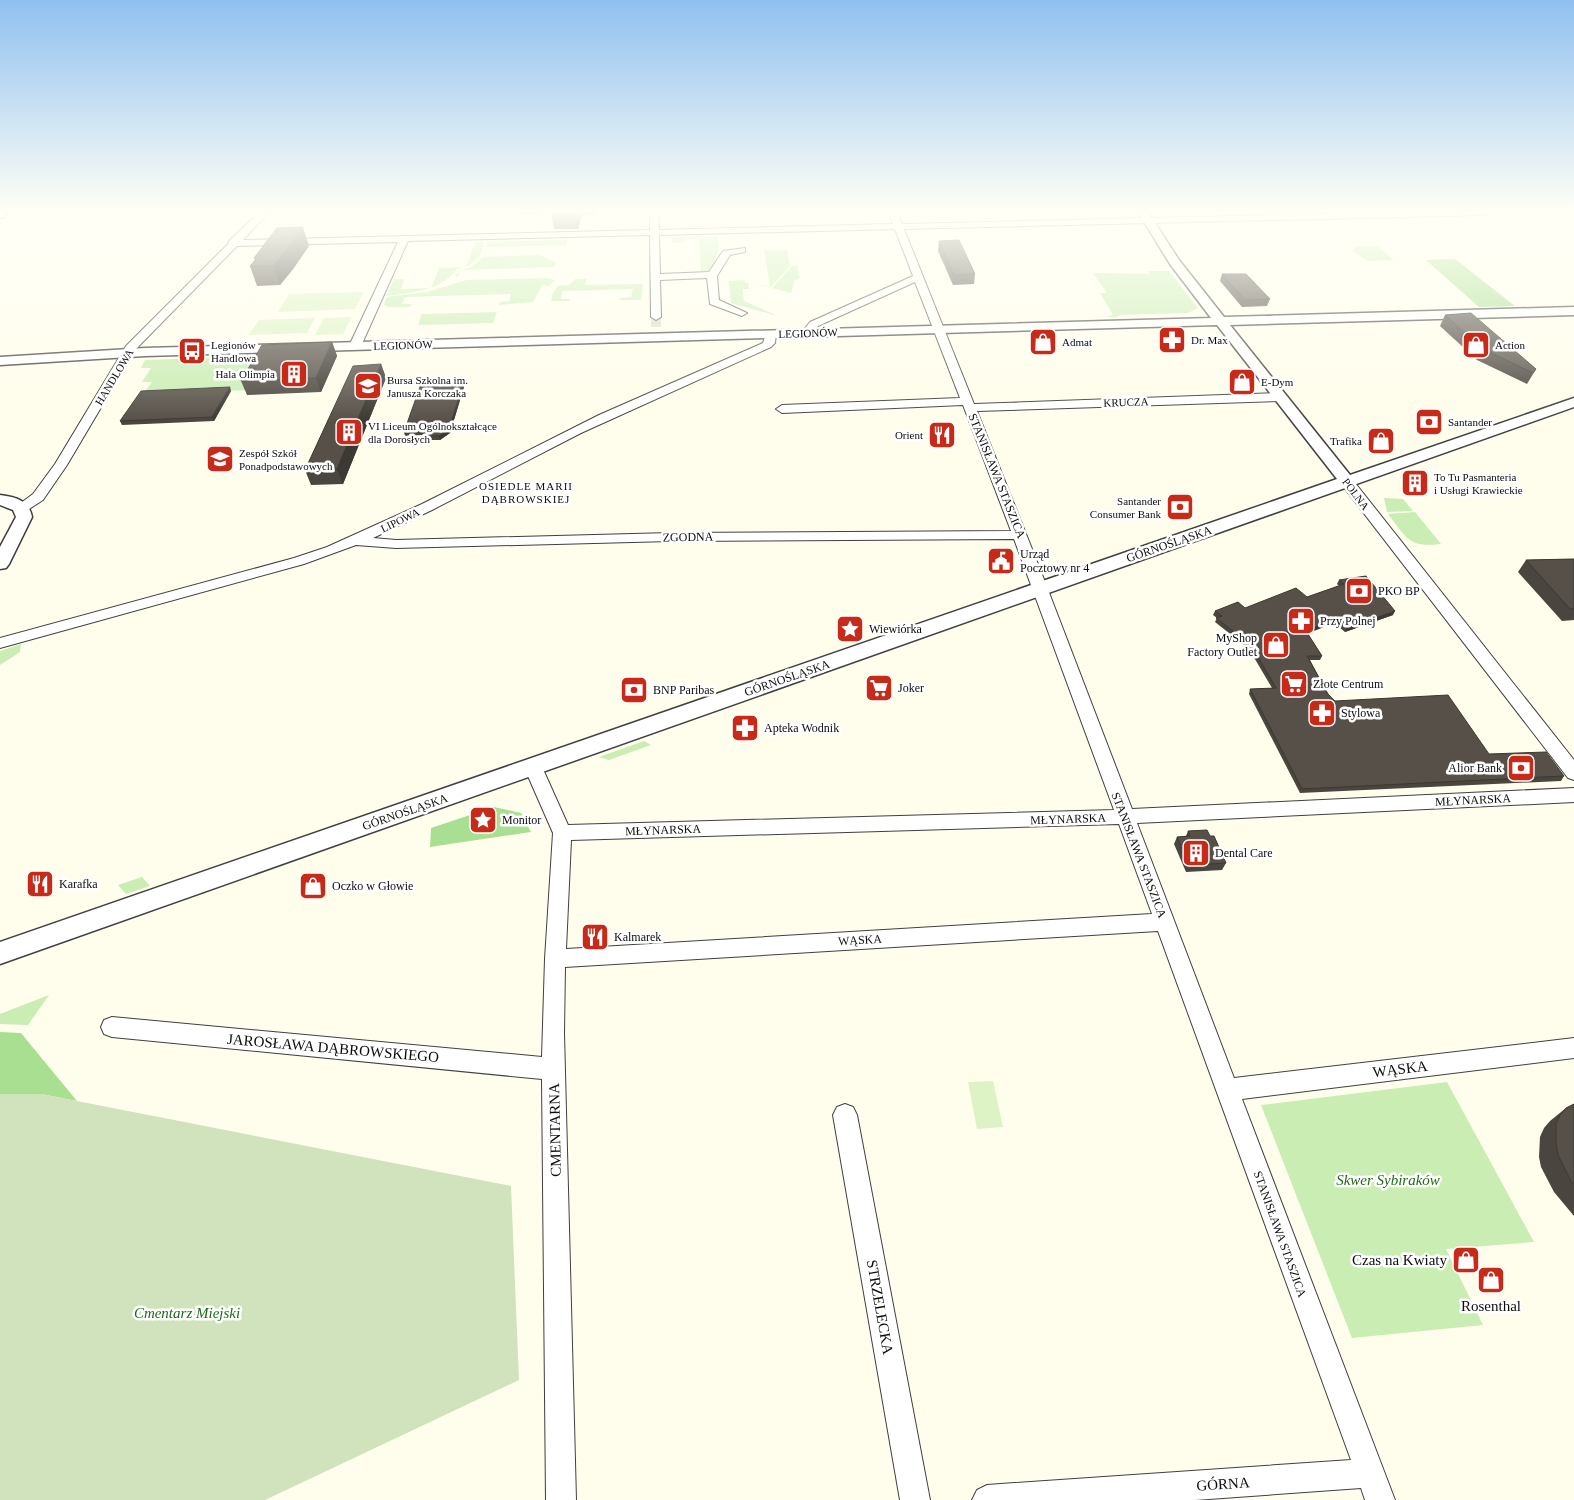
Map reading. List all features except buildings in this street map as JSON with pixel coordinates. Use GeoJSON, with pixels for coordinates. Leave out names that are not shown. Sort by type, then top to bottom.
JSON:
{"type":"FeatureCollection","features":[{"type":"Feature","properties":{"kind":"street","name":"HANDLOWA"},"geometry":{"type":"LineString","coordinates":[[21,508],[38,498],[61,465],[126,353],[194,282]]}},
{"type":"Feature","properties":{"kind":"street"},"geometry":{"type":"LineString","coordinates":[[355,346],[384,282]]}},
{"type":"Feature","properties":{"kind":"street"},"geometry":{"type":"LineString","coordinates":[[655,282],[656,327]]}},
{"type":"Feature","properties":{"kind":"street"},"geometry":{"type":"LineString","coordinates":[[713,282],[714,302],[742,312]]}},
{"type":"Feature","properties":{"kind":"street"},"geometry":{"type":"LineString","coordinates":[[808,332],[814,324],[907,282]]}},
{"type":"Feature","properties":{"kind":"street","name":"STANISŁAWA STASZICA"},"geometry":{"type":"LineString","coordinates":[[920,282],[1020,535],[1380,1500]]}},
{"type":"Feature","properties":{"kind":"street","name":"POLNA"},"geometry":{"type":"LineString","coordinates":[[1190,282],[1574,773]]}},
{"type":"Feature","properties":{"kind":"street","name":"LEGIONÓW"},"geometry":{"type":"LineString","coordinates":[[3,360],[126,353],[355,346],[656,327],[771,334],[1574,311]]}},
{"type":"Feature","properties":{"kind":"street","name":"LIPOWA"},"geometry":{"type":"LineString","coordinates":[[0,643],[54,630],[299,561],[356,541],[592,423],[767,345],[770,342],[771,334]]}},
{"type":"Feature","properties":{"kind":"street","name":"KRUCZA"},"geometry":{"type":"LineString","coordinates":[[782,409],[1281,398]]}},
{"type":"Feature","properties":{"kind":"street","name":"GÓRNOŚLĄSKA"},"geometry":{"type":"LineString","coordinates":[[0,953],[1574,402]]}},
{"type":"Feature","properties":{"kind":"street"},"geometry":{"type":"LineString","coordinates":[[0,500],[13,502],[21,508],[24,514],[24,521],[0,564]]}},
{"type":"Feature","properties":{"kind":"street","name":"ZGODNA"},"geometry":{"type":"LineString","coordinates":[[356,541],[396,544],[671,537],[1020,535]]}},
{"type":"Feature","properties":{"kind":"street","name":"CMENTARNA"},"geometry":{"type":"LineString","coordinates":[[533,767],[562,833],[555,959],[554,1069],[562,1500]]}},
{"type":"Feature","properties":{"kind":"street","name":"MŁYNARSKA"},"geometry":{"type":"LineString","coordinates":[[562,833],[1125,817],[1574,795]]}},
{"type":"Feature","properties":{"kind":"street","name":"WĄSKA"},"geometry":{"type":"LineString","coordinates":[[555,959],[1164,922]]}},
{"type":"Feature","properties":{"kind":"street","name":"JAROSŁAWA DĄBROWSKIEGO"},"geometry":{"type":"LineString","coordinates":[[112,1027],[554,1069]]}},
{"type":"Feature","properties":{"kind":"street","name":"WĄSKA"},"geometry":{"type":"LineString","coordinates":[[1226,1090],[1574,1048]]}},
{"type":"Feature","properties":{"kind":"street","name":"STRZELECKA"},"geometry":{"type":"LineString","coordinates":[[845,1115],[915,1500]]}},
{"type":"Feature","properties":{"kind":"street","name":"GÓRNA"},"geometry":{"type":"LineString","coordinates":[[987,1500],[1370,1473]]}},
{"type":"Feature","properties":{"kind":"green space"},"geometry":{"type":"Polygon","coordinates":[[[393,282],[403,282],[401,289],[429,288],[416,292],[386,296],[393,282]]]}},
{"type":"Feature","properties":{"kind":"green space"},"geometry":{"type":"Polygon","coordinates":[[[433,282],[442,282],[431,287],[433,282]]]}},
{"type":"Feature","properties":{"kind":"green space"},"geometry":{"type":"Polygon","coordinates":[[[460,282],[553,282],[549,286],[542,285],[533,302],[499,305],[500,302],[509,301],[511,294],[405,297],[402,304],[412,304],[410,307],[389,307],[384,305],[386,297],[427,292],[460,282]]]}},
{"type":"Feature","properties":{"kind":"green space"},"geometry":{"type":"Polygon","coordinates":[[[572,282],[586,282],[585,285],[643,284],[641,300],[619,300],[620,298],[631,297],[633,289],[562,291],[561,299],[570,299],[570,301],[551,301],[553,293],[558,286],[569,285],[572,282]]]}},
{"type":"Feature","properties":{"kind":"green space"},"geometry":{"type":"Polygon","coordinates":[[[729,282],[745,282],[748,283],[749,289],[742,289],[744,301],[778,316],[731,303],[729,282]]]}},
{"type":"Feature","properties":{"kind":"green space"},"geometry":{"type":"Polygon","coordinates":[[[769,282],[776,282],[771,287],[754,286],[770,286],[769,282]]]}},
{"type":"Feature","properties":{"kind":"green space"},"geometry":{"type":"Polygon","coordinates":[[[777,282],[794,282],[791,293],[772,288],[777,282]]]}},
{"type":"Feature","properties":{"kind":"green space"},"geometry":{"type":"Polygon","coordinates":[[[1099,282],[1178,282],[1198,308],[1188,313],[1109,317],[1107,316],[1113,315],[1100,293],[1107,293],[1099,282]]]}},
{"type":"Feature","properties":{"kind":"green space"},"geometry":{"type":"Polygon","coordinates":[[[1451,282],[1484,282],[1515,306],[1479,307],[1451,282]]]}},
{"type":"Feature","properties":{"kind":"green space"},"geometry":{"type":"Polygon","coordinates":[[[364,292],[355,309],[278,312],[289,294],[364,292]]]}},
{"type":"Feature","properties":{"kind":"green space"},"geometry":{"type":"Polygon","coordinates":[[[497,312],[493,323],[418,325],[422,314],[497,312]]]}},
{"type":"Feature","properties":{"kind":"green space"},"geometry":{"type":"Polygon","coordinates":[[[352,317],[343,334],[315,335],[324,318],[352,317]]]}},
{"type":"Feature","properties":{"kind":"green space"},"geometry":{"type":"Polygon","coordinates":[[[315,318],[307,333],[249,335],[259,320],[315,318]]]}},
{"type":"Feature","properties":{"kind":"green space"},"geometry":{"type":"Polygon","coordinates":[[[259,356],[250,390],[143,394],[152,382],[142,382],[151,368],[141,368],[145,360],[259,356]]]}},
{"type":"Feature","properties":{"kind":"green space"},"geometry":{"type":"Polygon","coordinates":[[[1384,498],[1403,499],[1413,511],[1387,512],[1384,498]]]}},
{"type":"Feature","properties":{"kind":"green space"},"geometry":{"type":"Polygon","coordinates":[[[1415,512],[1441,544],[1415,543],[1404,535],[1388,514],[1415,512]]]}},
{"type":"Feature","properties":{"kind":"green space"},"geometry":{"type":"Polygon","coordinates":[[[21,644],[20,652],[0,665],[0,651],[21,644]]]}},
{"type":"Feature","properties":{"kind":"green space"},"geometry":{"type":"Polygon","coordinates":[[[644,741],[651,745],[609,760],[599,757],[644,741]]]}},
{"type":"Feature","properties":{"kind":"green space"},"geometry":{"type":"Polygon","coordinates":[[[494,807],[521,813],[531,832],[430,847],[431,828],[494,807]]]}},
{"type":"Feature","properties":{"kind":"green space"},"geometry":{"type":"Polygon","coordinates":[[[142,877],[150,886],[126,894],[118,885],[142,877]]]}},
{"type":"Feature","properties":{"kind":"green space"},"geometry":{"type":"Polygon","coordinates":[[[49,995],[28,1025],[0,1024],[0,1014],[49,995]]]}},
{"type":"Feature","properties":{"kind":"green space"},"geometry":{"type":"Polygon","coordinates":[[[0,1032],[21,1033],[77,1101],[41,1094],[0,1094],[0,1032]]]}},
{"type":"Feature","properties":{"kind":"green space"},"geometry":{"type":"Polygon","coordinates":[[[993,1081],[1003,1127],[977,1129],[968,1082],[993,1081]]]}},
{"type":"Feature","properties":{"kind":"green space","name":"Skwer Sybiraków"},"geometry":{"type":"Polygon","coordinates":[[[1447,1082],[1534,1242],[1446,1249],[1483,1325],[1352,1338],[1261,1105],[1447,1082]]]}},
{"type":"Feature","properties":{"kind":"green space","name":"Cmentarz Miejski"},"geometry":{"type":"Polygon","coordinates":[[[0,1094],[41,1094],[511,1186],[519,1380],[265,1500],[0,1500],[0,1094]]]}},
{"type":"Feature","properties":{"kind":"tunnel"},"geometry":{"type":"LineString","coordinates":[[656,317],[656,328]]}},
{"type":"Feature","properties":{"kind":"place","name":"Dr. Max"},"geometry":{"type":"Point","coordinates":[1172,340]}},
{"type":"Feature","properties":{"kind":"place","name":"Admat"},"geometry":{"type":"Point","coordinates":[1043,342]}},
{"type":"Feature","properties":{"kind":"place","name":"Action"},"geometry":{"type":"Point","coordinates":[1476,345]}},
{"type":"Feature","properties":{"kind":"place","name":"Legionów Handlowa"},"geometry":{"type":"Point","coordinates":[192,351]}},
{"type":"Feature","properties":{"kind":"place","name":"Hala Olimpia"},"geometry":{"type":"Point","coordinates":[294,374]}},
{"type":"Feature","properties":{"kind":"place","name":"E-Dym"},"geometry":{"type":"Point","coordinates":[1242,382]}},
{"type":"Feature","properties":{"kind":"place","name":"Bursa Szkolna im. Janusza Korczaka"},"geometry":{"type":"Point","coordinates":[368,386]}},
{"type":"Feature","properties":{"kind":"place","name":"Santander"},"geometry":{"type":"Point","coordinates":[1429,422]}},
{"type":"Feature","properties":{"kind":"place","name":"VI Liceum Ogólnokształcące dla Dorosłych"},"geometry":{"type":"Point","coordinates":[349,432]}},
{"type":"Feature","properties":{"kind":"place","name":"Orient"},"geometry":{"type":"Point","coordinates":[942,435]}},
{"type":"Feature","properties":{"kind":"place","name":"Trafika"},"geometry":{"type":"Point","coordinates":[1381,441]}},
{"type":"Feature","properties":{"kind":"place","name":"Zespół Szkół Ponadpodstawowych"},"geometry":{"type":"Point","coordinates":[220,459]}},
{"type":"Feature","properties":{"kind":"place","name":"To Tu Pasmanteria i Usługi Krawieckie"},"geometry":{"type":"Point","coordinates":[1415,483]}},
{"type":"Feature","properties":{"kind":"place","name":"Santander Consumer Bank"},"geometry":{"type":"Point","coordinates":[1180,507]}},
{"type":"Feature","properties":{"kind":"place","name":"Urząd Pocztowy nr 4"},"geometry":{"type":"Point","coordinates":[1001,561]}},
{"type":"Feature","properties":{"kind":"place","name":"PKO BP"},"geometry":{"type":"Point","coordinates":[1359,591]}},
{"type":"Feature","properties":{"kind":"place","name":"Przy Polnej"},"geometry":{"type":"Point","coordinates":[1301,621]}},
{"type":"Feature","properties":{"kind":"place","name":"Wiewiórka"},"geometry":{"type":"Point","coordinates":[850,629]}},
{"type":"Feature","properties":{"kind":"place","name":"MyShop Factory Outlet"},"geometry":{"type":"Point","coordinates":[1276,645]}},
{"type":"Feature","properties":{"kind":"place","name":"Złote Centrum"},"geometry":{"type":"Point","coordinates":[1294,684]}},
{"type":"Feature","properties":{"kind":"place","name":"Joker"},"geometry":{"type":"Point","coordinates":[879,688]}},
{"type":"Feature","properties":{"kind":"place","name":"BNP Paribas"},"geometry":{"type":"Point","coordinates":[634,690]}},
{"type":"Feature","properties":{"kind":"place","name":"Stylowa"},"geometry":{"type":"Point","coordinates":[1322,713]}},
{"type":"Feature","properties":{"kind":"place","name":"Apteka Wodnik"},"geometry":{"type":"Point","coordinates":[745,728]}},
{"type":"Feature","properties":{"kind":"place","name":"Alior Bank"},"geometry":{"type":"Point","coordinates":[1521,768]}},
{"type":"Feature","properties":{"kind":"place","name":"Monitor"},"geometry":{"type":"Point","coordinates":[483,820]}},
{"type":"Feature","properties":{"kind":"place","name":"Dental Care"},"geometry":{"type":"Point","coordinates":[1196,853]}},
{"type":"Feature","properties":{"kind":"place","name":"Karafka"},"geometry":{"type":"Point","coordinates":[40,884]}},
{"type":"Feature","properties":{"kind":"place","name":"Oczko w Głowie"},"geometry":{"type":"Point","coordinates":[313,886]}},
{"type":"Feature","properties":{"kind":"place","name":"Kalmarek"},"geometry":{"type":"Point","coordinates":[595,937]}},
{"type":"Feature","properties":{"kind":"place","name":"Czas na Kwiaty"},"geometry":{"type":"Point","coordinates":[1466,1260]}},
{"type":"Feature","properties":{"kind":"place","name":"Rosenthal"},"geometry":{"type":"Point","coordinates":[1491,1280]}},
{"type":"Feature","properties":{"kind":"district","name":"OSIEDLE MARII DĄBROWSKIEJ"},"geometry":{"type":"Point","coordinates":[526,492]}}]}
